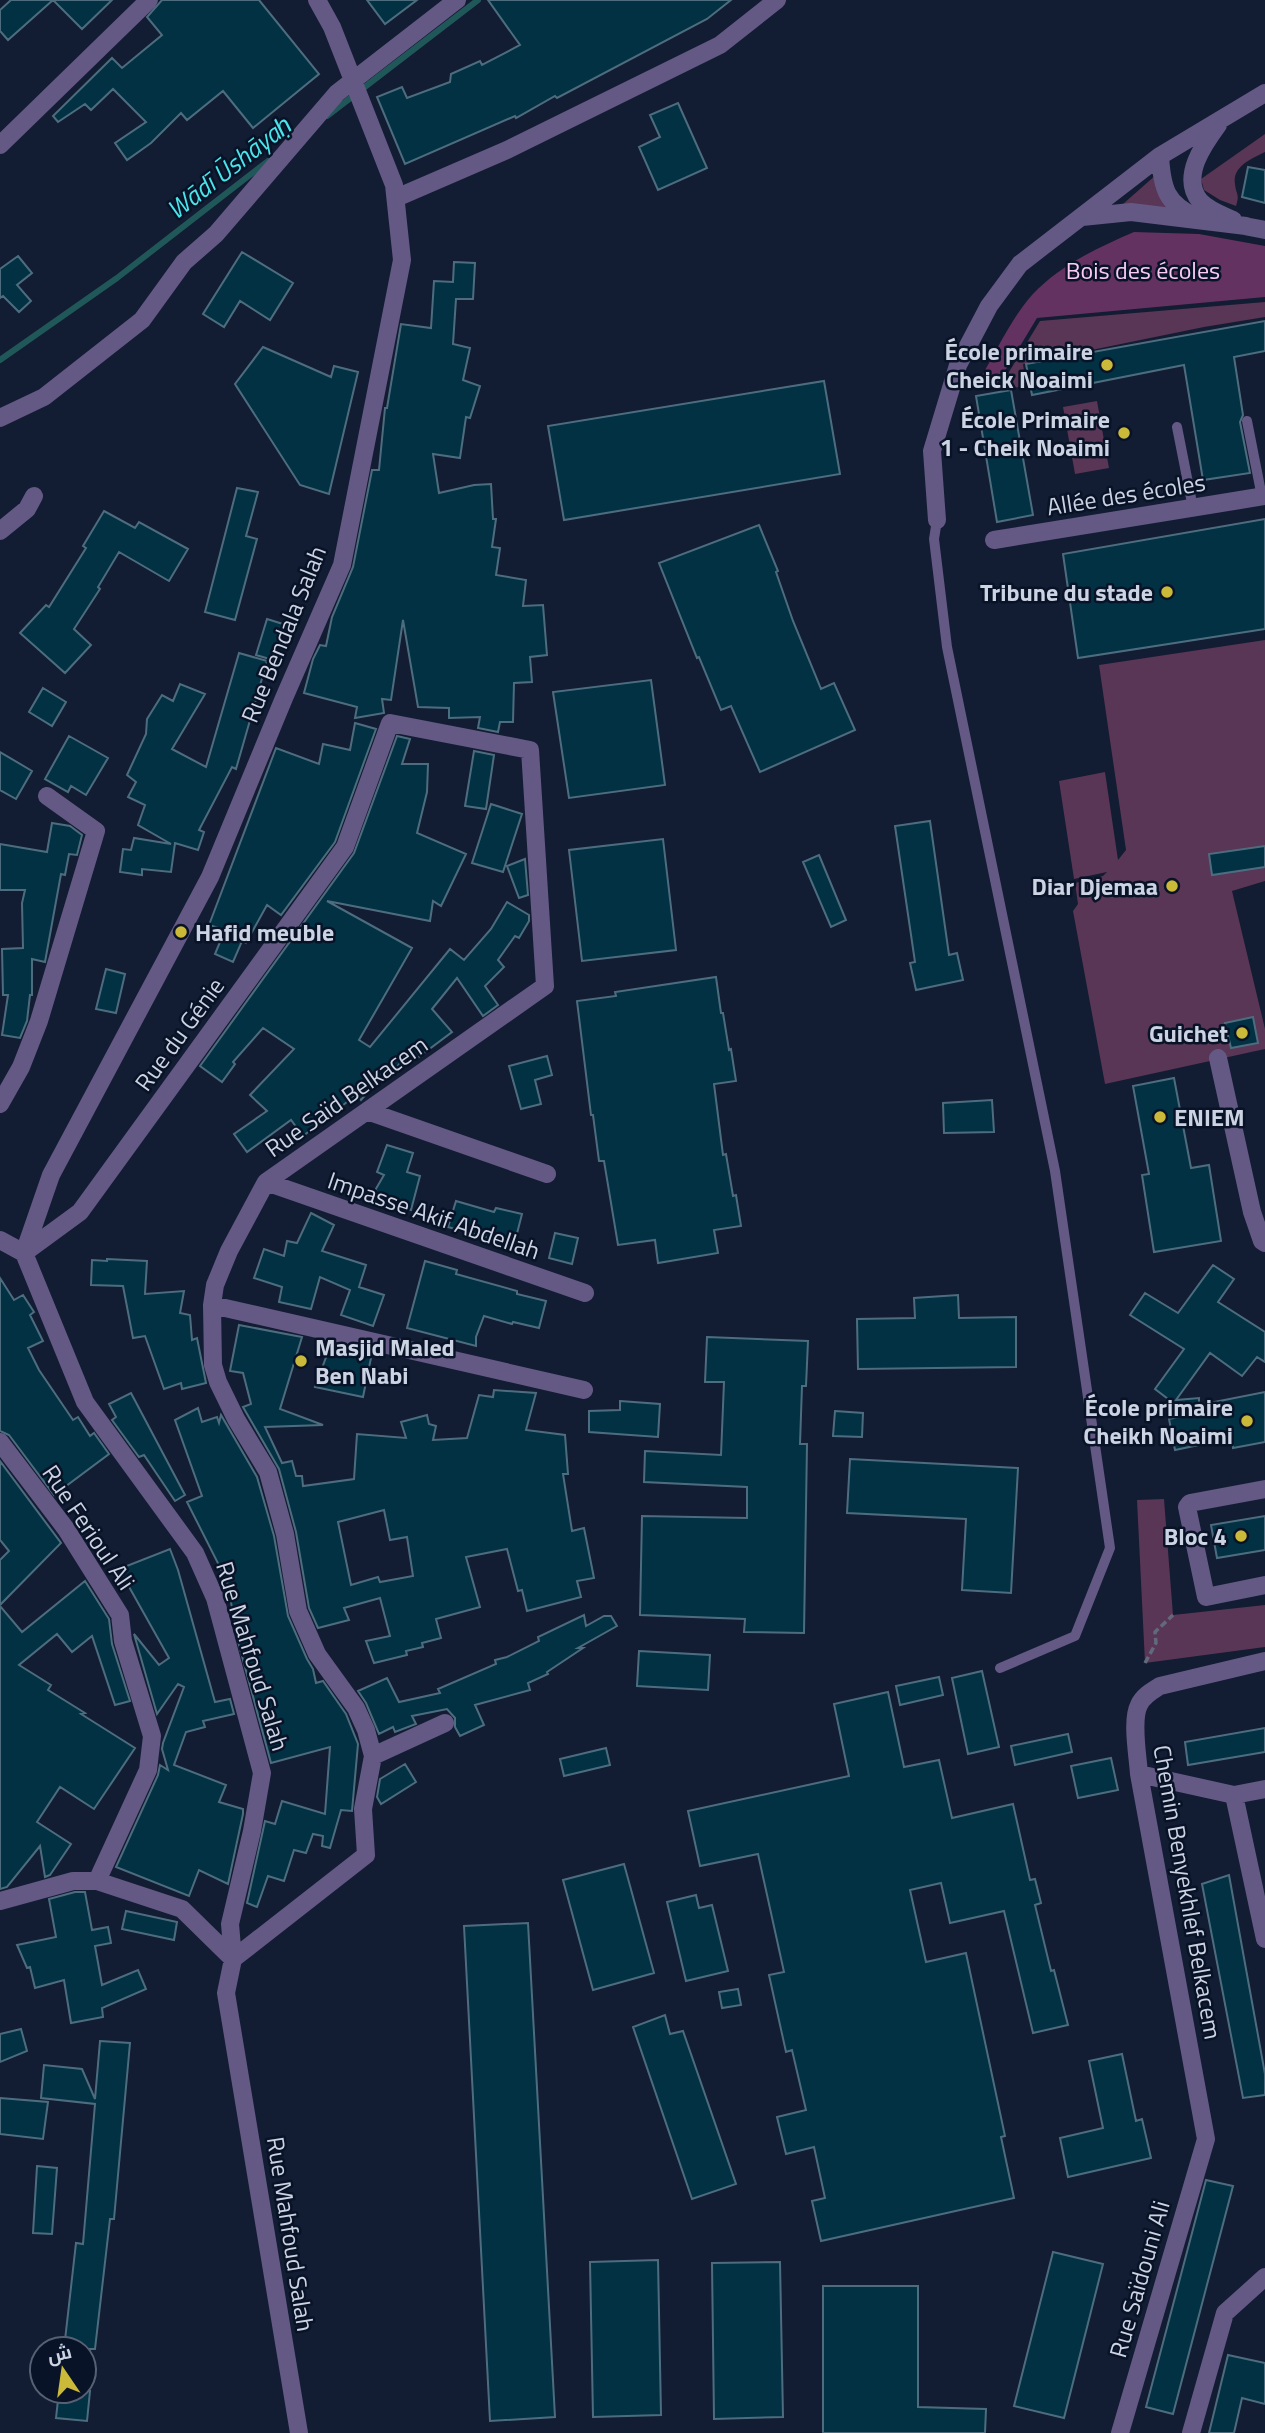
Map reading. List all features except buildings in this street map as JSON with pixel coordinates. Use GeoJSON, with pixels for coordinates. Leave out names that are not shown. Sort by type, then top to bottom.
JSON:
{"type":"FeatureCollection","features":[{"type":"Feature","properties":{"kind":"street"},"geometry":{"type":"LineString","coordinates":[[0,145],[149,0]]}},
{"type":"Feature","properties":{"kind":"street","name":"Rue Bendala Salah"},"geometry":{"type":"LineString","coordinates":[[24,1253],[51,1175],[210,877],[342,565],[402,260],[394,185],[332,27],[317,0]]}},
{"type":"Feature","properties":{"kind":"street"},"geometry":{"type":"LineString","coordinates":[[0,418],[44,397],[142,320],[184,262],[216,234],[337,93],[457,0]]}},
{"type":"Feature","properties":{"kind":"street"},"geometry":{"type":"LineString","coordinates":[[396,198],[507,150],[720,45],[777,0]]}},
{"type":"Feature","properties":{"kind":"street"},"geometry":{"type":"LineString","coordinates":[[937,520],[932,451],[958,365],[989,306],[1020,264],[1160,156],[1265,93]]}},
{"type":"Feature","properties":{"kind":"street"},"geometry":{"type":"LineString","coordinates":[[1222,121],[1204,144],[1193,169],[1193,187],[1199,200],[1214,212],[1245,226]]}},
{"type":"Feature","properties":{"kind":"street"},"geometry":{"type":"LineString","coordinates":[[1160,156],[1164,188],[1181,210],[1200,218],[1265,230]]}},
{"type":"Feature","properties":{"kind":"street"},"geometry":{"type":"LineString","coordinates":[[1080,218],[1131,212],[1245,226]]}},
{"type":"Feature","properties":{"kind":"street"},"geometry":{"type":"LineString","coordinates":[[0,531],[27,509],[34,496]]}},
{"type":"Feature","properties":{"kind":"street","name":"Allée des écoles"},"geometry":{"type":"LineString","coordinates":[[994,540],[1264,496]]}},
{"type":"Feature","properties":{"kind":"street","name":"Rue du Génie"},"geometry":{"type":"LineString","coordinates":[[24,1253],[80,1212],[345,846],[390,723],[530,750]]}},
{"type":"Feature","properties":{"kind":"street","name":"Rue Saïd Belkacem"},"geometry":{"type":"LineString","coordinates":[[233,1959],[366,1855],[363,1809],[373,1756],[356,1708],[317,1654],[298,1611],[285,1534],[268,1472],[236,1419],[218,1382],[213,1365],[212,1305],[215,1285],[229,1251],[266,1182],[545,986],[530,750]]}},
{"type":"Feature","properties":{"kind":"street"},"geometry":{"type":"LineString","coordinates":[[0,1104],[21,1067],[39,1021],[96,831],[47,796]]}},
{"type":"Feature","properties":{"kind":"street"},"geometry":{"type":"LineString","coordinates":[[1218,1058],[1252,1212],[1265,1243]]}},
{"type":"Feature","properties":{"kind":"street"},"geometry":{"type":"LineString","coordinates":[[367,1111],[547,1174]]}},
{"type":"Feature","properties":{"kind":"street","name":"Impasse Akif Abdellah"},"geometry":{"type":"LineString","coordinates":[[266,1182],[585,1293]]}},
{"type":"Feature","properties":{"kind":"street"},"geometry":{"type":"LineString","coordinates":[[0,1240],[24,1253]]}},
{"type":"Feature","properties":{"kind":"street","name":"Rue Mahfoud Salah"},"geometry":{"type":"LineString","coordinates":[[24,1253],[85,1402],[195,1553],[215,1598],[262,1773],[252,1831],[230,1924],[233,1959],[226,1993],[299,2433]]}},
{"type":"Feature","properties":{"kind":"street"},"geometry":{"type":"LineString","coordinates":[[212,1305],[583,1390]]}},
{"type":"Feature","properties":{"kind":"street","name":"Rue Ferioul Ali"},"geometry":{"type":"LineString","coordinates":[[0,1442],[66,1530],[120,1615],[123,1641],[152,1736],[148,1770],[97,1881]]}},
{"type":"Feature","properties":{"kind":"street"},"geometry":{"type":"LineString","coordinates":[[1265,1489],[1190,1503],[1187,1507],[1206,1597],[1265,1585]]}},
{"type":"Feature","properties":{"kind":"street","name":"Chemin Benyekhlef Belkacem"},"geometry":{"type":"LineString","coordinates":[[1206,2139],[1139,1774],[1135,1721],[1138,1706],[1148,1694],[1160,1686],[1265,1661]]}},
{"type":"Feature","properties":{"kind":"street"},"geometry":{"type":"LineString","coordinates":[[373,1756],[445,1723]]}},
{"type":"Feature","properties":{"kind":"street"},"geometry":{"type":"LineString","coordinates":[[1139,1774],[1234,1795],[1265,1789]]}},
{"type":"Feature","properties":{"kind":"street"},"geometry":{"type":"LineString","coordinates":[[1234,1795],[1265,1939]]}},
{"type":"Feature","properties":{"kind":"street"},"geometry":{"type":"LineString","coordinates":[[0,1901],[74,1881],[97,1881],[182,1909],[233,1959]]}},
{"type":"Feature","properties":{"kind":"street","name":"Rue Saïdouni Ali"},"geometry":{"type":"LineString","coordinates":[[1120,2433],[1206,2139]]}},
{"type":"Feature","properties":{"kind":"street"},"geometry":{"type":"LineString","coordinates":[[1191,2433],[1224,2313],[1265,2277]]}},
{"type":"Feature","properties":{"kind":"lane"},"geometry":{"type":"LineString","coordinates":[[1247,421],[1264,496]]}},
{"type":"Feature","properties":{"kind":"lane"},"geometry":{"type":"LineString","coordinates":[[1177,428],[1193,508]]}},
{"type":"Feature","properties":{"kind":"lane"},"geometry":{"type":"LineString","coordinates":[[937,520],[934,539],[947,647],[1055,1171],[1110,1548],[1075,1636],[1000,1668]]}},
{"type":"Feature","properties":{"kind":"path"},"geometry":{"type":"LineString","coordinates":[[1145,1663],[1156,1643],[1155,1632],[1173,1615]]}},
{"type":"Feature","properties":{"kind":"shaded area"},"geometry":{"type":"Polygon","coordinates":[[[1265,134],[1265,152],[1244,164],[1237,172],[1236,206],[1204,190],[1201,179],[1265,134]]]}},
{"type":"Feature","properties":{"kind":"shaded area"},"geometry":{"type":"Polygon","coordinates":[[[1157,174],[1158,193],[1178,214],[1123,204],[1157,174]]]}},
{"type":"Feature","properties":{"kind":"shaded area"},"geometry":{"type":"Polygon","coordinates":[[[1265,302],[1265,317],[1023,364],[1026,386],[998,390],[1040,321],[1265,302]]]}},
{"type":"Feature","properties":{"kind":"shaded area"},"geometry":{"type":"Polygon","coordinates":[[[1097,401],[1109,468],[1075,474],[1063,407],[1097,401]]]}},
{"type":"Feature","properties":{"kind":"shaded area","name":"Diar Djemaa"},"geometry":{"type":"Polygon","coordinates":[[[1265,640],[1265,881],[1232,891],[1265,1029],[1265,1049],[1105,1084],[1073,911],[1078,904],[1075,883],[1103,876],[1107,872],[1074,879],[1059,781],[1105,772],[1118,860],[1126,850],[1099,665],[1265,640]]]}},
{"type":"Feature","properties":{"kind":"shaded area"},"geometry":{"type":"Polygon","coordinates":[[[1164,1499],[1173,1615],[1265,1605],[1265,1647],[1145,1663],[1137,1500],[1164,1499]]]}},
{"type":"Feature","properties":{"kind":"green space","name":"Bois des écoles"},"geometry":{"type":"Polygon","coordinates":[[[1134,232],[1199,234],[1265,246],[1265,297],[1037,318],[997,384],[980,379],[1017,314],[1043,284],[1080,258],[1134,232]]]}},
{"type":"Feature","properties":{"kind":"waterway","name":"Wādī Ūshāyaḥ"},"geometry":{"type":"LineString","coordinates":[[327,116],[478,0]]}},
{"type":"Feature","properties":{"kind":"waterway","name":"Wādī Ūshāyaḥ"},"geometry":{"type":"LineString","coordinates":[[0,360],[117,278],[268,161]]}},
{"type":"Feature","properties":{"kind":"place","name":"École primaire Cheick Noaimi"},"geometry":{"type":"Point","coordinates":[1107,365]}},
{"type":"Feature","properties":{"kind":"place","name":"École Primaire 1 - Cheik Noaimi"},"geometry":{"type":"Point","coordinates":[1124,433]}},
{"type":"Feature","properties":{"kind":"place","name":"Tribune du stade"},"geometry":{"type":"Point","coordinates":[1167,592]}},
{"type":"Feature","properties":{"kind":"place","name":"Diar Djemaa"},"geometry":{"type":"Point","coordinates":[1172,886]}},
{"type":"Feature","properties":{"kind":"place","name":"Hafid meuble"},"geometry":{"type":"Point","coordinates":[181,932]}},
{"type":"Feature","properties":{"kind":"place","name":"Guichet"},"geometry":{"type":"Point","coordinates":[1242,1033]}},
{"type":"Feature","properties":{"kind":"place","name":"ENIEM"},"geometry":{"type":"Point","coordinates":[1160,1117]}},
{"type":"Feature","properties":{"kind":"place","name":"Masjid Maled Ben Nabi"},"geometry":{"type":"Point","coordinates":[301,1361]}},
{"type":"Feature","properties":{"kind":"place","name":"École primaire Cheikh Noaimi"},"geometry":{"type":"Point","coordinates":[1247,1421]}},
{"type":"Feature","properties":{"kind":"place","name":"Bloc 4"},"geometry":{"type":"Point","coordinates":[1241,1536]}}]}
